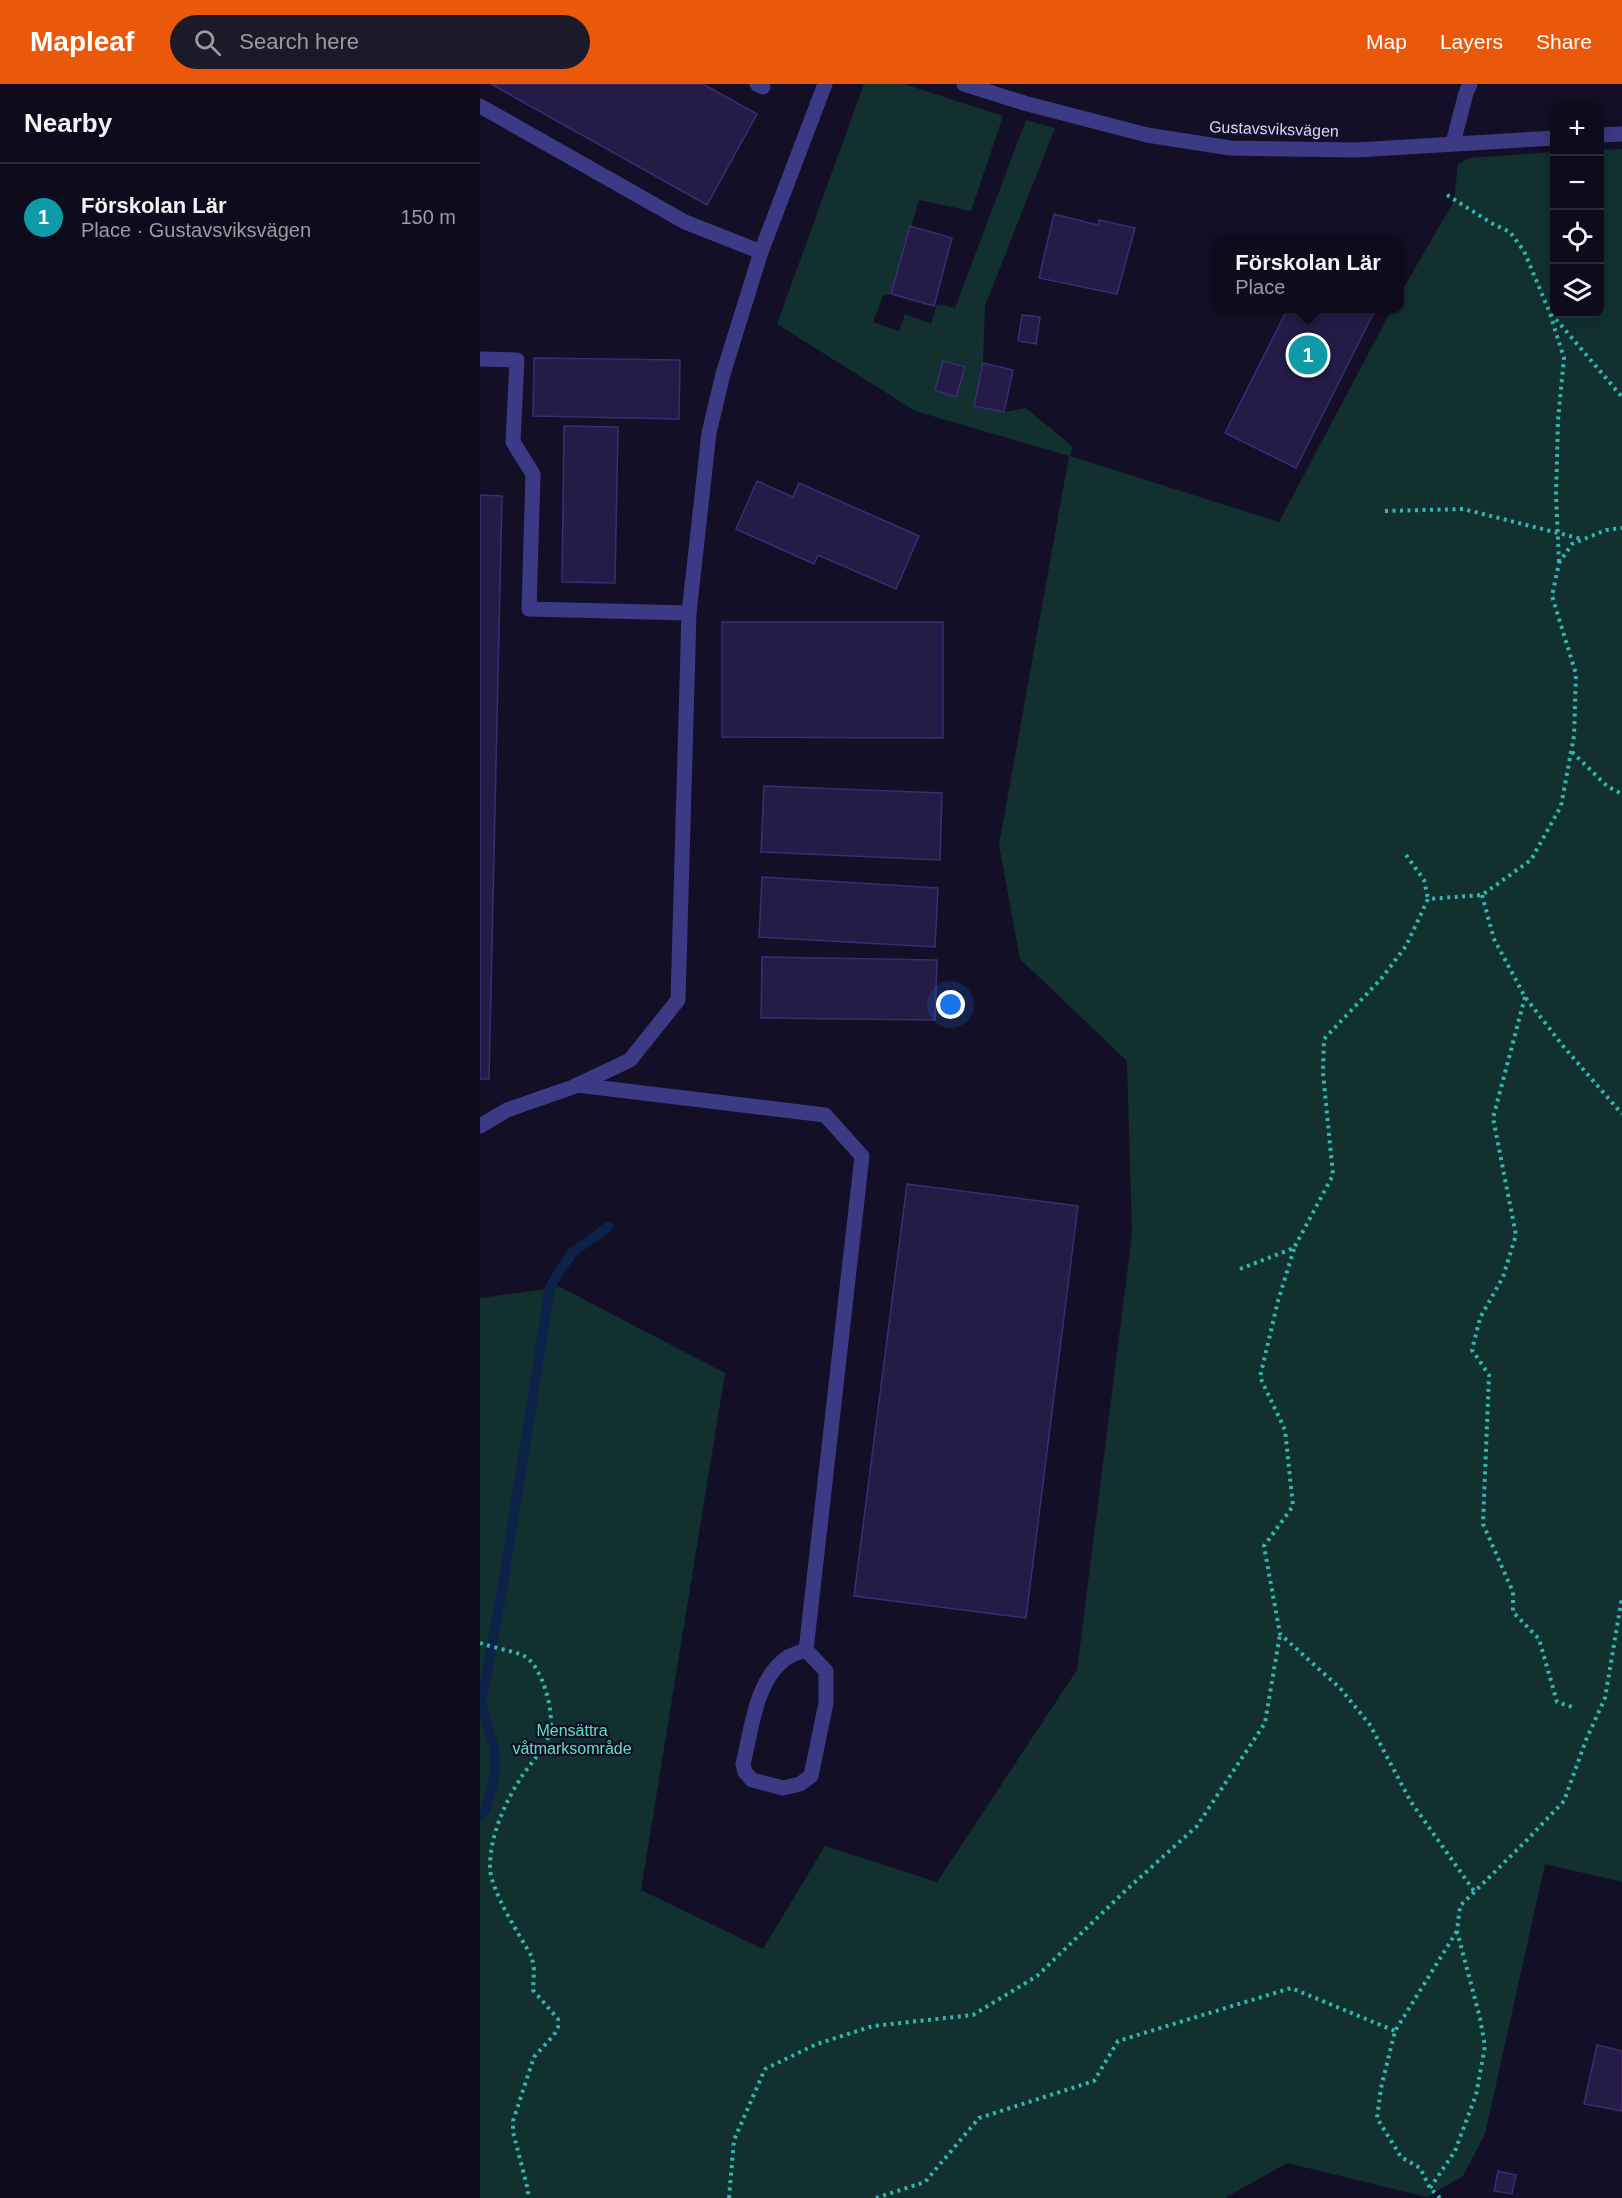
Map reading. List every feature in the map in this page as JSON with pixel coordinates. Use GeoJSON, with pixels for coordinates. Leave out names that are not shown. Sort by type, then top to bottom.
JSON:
{"type":"FeatureCollection","features":[{"type":"Feature","properties":{"kind":"street"},"geometry":{"type":"LineString","coordinates":[[480,1126],[507,1110],[577,1085],[630,1060],[678,1000],[689,613],[709,433],[723,374],[761,252],[825,84]]}},
{"type":"Feature","properties":{"kind":"street","name":"Gustavsviksvägen"},"geometry":{"type":"LineString","coordinates":[[964,84],[1024,103],[1147,135],[1230,148],[1356,150],[1550,138]]}},
{"type":"Feature","properties":{"kind":"street"},"geometry":{"type":"LineString","coordinates":[[1454,143],[1470,84]]}},
{"type":"Feature","properties":{"kind":"street"},"geometry":{"type":"LineString","coordinates":[[480,106],[685,222],[761,252]]}},
{"type":"Feature","properties":{"kind":"street"},"geometry":{"type":"LineString","coordinates":[[1604,135],[1622,134]]}},
{"type":"Feature","properties":{"kind":"street"},"geometry":{"type":"LineString","coordinates":[[480,359],[517,360],[513,442],[533,474],[529,609],[689,613]]}},
{"type":"Feature","properties":{"kind":"street"},"geometry":{"type":"LineString","coordinates":[[577,1085],[825,1114],[862,1156],[806,1650]]}},
{"type":"Feature","properties":{"kind":"street"},"geometry":{"type":"LineString","coordinates":[[806,1650],[826,1671],[826,1703],[810,1776],[800,1784],[783,1788],[752,1780],[745,1772],[743,1764],[762,1688],[774,1670],[788,1658],[806,1650]]}},
{"type":"Feature","properties":{"kind":"path"},"geometry":{"type":"LineString","coordinates":[[1428,899],[1482,895],[1531,860],[1561,806],[1574,736],[1576,674],[1552,596],[1559,563],[1556,495],[1558,420],[1564,358],[1549,311],[1524,250],[1510,231],[1493,224],[1447,195]]}},
{"type":"Feature","properties":{"kind":"path"},"geometry":{"type":"LineString","coordinates":[[1549,311],[1622,397]]}},
{"type":"Feature","properties":{"kind":"path"},"geometry":{"type":"LineString","coordinates":[[1385,511],[1463,509],[1584,540]]}},
{"type":"Feature","properties":{"kind":"path"},"geometry":{"type":"LineString","coordinates":[[1559,563],[1572,544],[1606,530],[1622,528]]}},
{"type":"Feature","properties":{"kind":"path"},"geometry":{"type":"LineString","coordinates":[[1572,751],[1607,786],[1622,794]]}},
{"type":"Feature","properties":{"kind":"path"},"geometry":{"type":"LineString","coordinates":[[729,2198],[734,2140],[765,2069],[817,2044],[873,2026],[973,2015],[1037,1976],[1124,1892],[1197,1827],[1265,1723],[1280,1634],[1264,1546],[1293,1506],[1286,1430],[1260,1377],[1278,1301],[1294,1248],[1333,1175],[1323,1073],[1324,1038],[1381,979],[1406,946],[1428,899],[1424,880],[1406,855]]}},
{"type":"Feature","properties":{"kind":"path"},"geometry":{"type":"LineString","coordinates":[[1482,895],[1494,939],[1526,997],[1563,1046],[1622,1113]]}},
{"type":"Feature","properties":{"kind":"path"},"geometry":{"type":"LineString","coordinates":[[1526,997],[1493,1118],[1516,1235],[1503,1277],[1480,1318],[1472,1350],[1489,1375],[1483,1524],[1514,1592],[1513,1612],[1539,1639],[1557,1702],[1572,1707]]}},
{"type":"Feature","properties":{"kind":"path"},"geometry":{"type":"LineString","coordinates":[[1240,1269],[1294,1248]]}},
{"type":"Feature","properties":{"kind":"path"},"geometry":{"type":"LineString","coordinates":[[1430,2188],[1455,2151],[1476,2095],[1485,2046],[1457,1931],[1460,1906],[1564,1801],[1586,1740],[1605,1698],[1622,1597]]}},
{"type":"Feature","properties":{"kind":"path"},"geometry":{"type":"LineString","coordinates":[[1280,1634],[1340,1688],[1370,1725],[1412,1802],[1474,1891]]}},
{"type":"Feature","properties":{"kind":"path"},"geometry":{"type":"LineString","coordinates":[[480,1643],[524,1657],[532,1662],[542,1681],[551,1720],[550,1734],[508,1800],[499,1821],[491,1850],[490,1869],[495,1887],[532,1957],[533,1990],[558,2019],[558,2027],[554,2035],[534,2057],[513,2121],[513,2132],[528,2198]]}},
{"type":"Feature","properties":{"kind":"path"},"geometry":{"type":"LineString","coordinates":[[1440,2198],[1430,2188],[1419,2168],[1401,2157],[1377,2118],[1381,2088],[1395,2031],[1457,1931]]}},
{"type":"Feature","properties":{"kind":"path"},"geometry":{"type":"LineString","coordinates":[[876,2198],[925,2182],[979,2118],[1094,2081],[1118,2041],[1291,1988],[1395,2031]]}},
{"type":"Feature","properties":{"kind":"green space","name":"Mensättra våtmarksområde"},"geometry":{"type":"Polygon","coordinates":[[[864,84],[904,84],[1003,116],[971,211],[919,200],[891,294],[883,296],[873,322],[899,331],[905,314],[931,324],[937,304],[955,308],[1026,120],[1055,128],[985,306],[983,363],[974,406],[1004,412],[1026,408],[1073,447],[1070,456],[1279,522],[1390,313],[1404,313],[1404,287],[1454,201],[1458,164],[1469,158],[1550,152],[1550,318],[1604,318],[1604,150],[1622,149],[1622,1882],[1545,1864],[1485,2134],[1463,2176],[1427,2197],[1287,2163],[1225,2198],[480,2198],[480,1298],[560,1287],[725,1373],[641,1890],[763,1949],[825,1846],[937,1882],[1077,1670],[1132,1234],[1127,1061],[1020,959],[999,845],[1069,456],[915,411],[777,324],[864,84]],[[943,361],[935,390],[956,396],[965,367],[943,361]]]}},
{"type":"Feature","properties":{"kind":"building"},"geometry":{"type":"Polygon","coordinates":[[[491,84],[703,84],[757,114],[707,205],[491,84]]]}},
{"type":"Feature","properties":{"kind":"building"},"geometry":{"type":"Polygon","coordinates":[[[1054,214],[1098,225],[1099,220],[1135,228],[1117,294],[1039,278],[1054,214]]]}},
{"type":"Feature","properties":{"kind":"building"},"geometry":{"type":"Polygon","coordinates":[[[910,226],[952,238],[934,306],[891,294],[910,226]]]}},
{"type":"Feature","properties":{"kind":"building"},"geometry":{"type":"Polygon","coordinates":[[[1285,313],[1374,313],[1296,468],[1225,433],[1285,313]]]}},
{"type":"Feature","properties":{"kind":"building"},"geometry":{"type":"Polygon","coordinates":[[[1022,315],[1040,317],[1036,344],[1018,341],[1022,315]]]}},
{"type":"Feature","properties":{"kind":"building"},"geometry":{"type":"Polygon","coordinates":[[[534,358],[680,360],[679,419],[533,416],[534,358]]]}},
{"type":"Feature","properties":{"kind":"building"},"geometry":{"type":"Polygon","coordinates":[[[943,361],[965,367],[956,397],[935,390],[943,361]]]}},
{"type":"Feature","properties":{"kind":"building"},"geometry":{"type":"Polygon","coordinates":[[[983,363],[1013,370],[1004,412],[974,406],[983,363]]]}},
{"type":"Feature","properties":{"kind":"building"},"geometry":{"type":"Polygon","coordinates":[[[564,426],[618,427],[615,583],[562,582],[564,426]]]}},
{"type":"Feature","properties":{"kind":"building"},"geometry":{"type":"Polygon","coordinates":[[[757,481],[793,497],[799,483],[919,536],[896,589],[818,555],[814,564],[736,529],[757,481]]]}},
{"type":"Feature","properties":{"kind":"building"},"geometry":{"type":"Polygon","coordinates":[[[480,495],[502,496],[489,1079],[480,1079],[480,495]]]}},
{"type":"Feature","properties":{"kind":"building"},"geometry":{"type":"Polygon","coordinates":[[[722,622],[943,622],[943,738],[722,737],[722,622]]]}},
{"type":"Feature","properties":{"kind":"building"},"geometry":{"type":"Polygon","coordinates":[[[764,786],[942,793],[940,860],[761,852],[764,786]]]}},
{"type":"Feature","properties":{"kind":"building"},"geometry":{"type":"Polygon","coordinates":[[[762,877],[938,888],[935,947],[759,937],[762,877]]]}},
{"type":"Feature","properties":{"kind":"building"},"geometry":{"type":"Polygon","coordinates":[[[762,957],[937,960],[935,1020],[761,1018],[762,957]]]}},
{"type":"Feature","properties":{"kind":"building"},"geometry":{"type":"Polygon","coordinates":[[[907,1184],[1078,1206],[1026,1618],[854,1596],[907,1184]]]}},
{"type":"Feature","properties":{"kind":"building"},"geometry":{"type":"Polygon","coordinates":[[[1597,2045],[1622,2051],[1622,2111],[1584,2104],[1597,2045]]]}},
{"type":"Feature","properties":{"kind":"building"},"geometry":{"type":"Polygon","coordinates":[[[1498,2171],[1516,2175],[1512,2194],[1494,2191],[1498,2171]]]}},
{"type":"Feature","properties":{"kind":"waterway"},"geometry":{"type":"LineString","coordinates":[[480,1816],[486,1808],[493,1785],[495,1766],[494,1746],[481,1704],[502,1590],[550,1288],[573,1252],[608,1227]]}},
{"type":"Feature","properties":{"kind":"place","name":"Förskolan Lär"},"geometry":{"type":"Point","coordinates":[1308,355]}}]}
